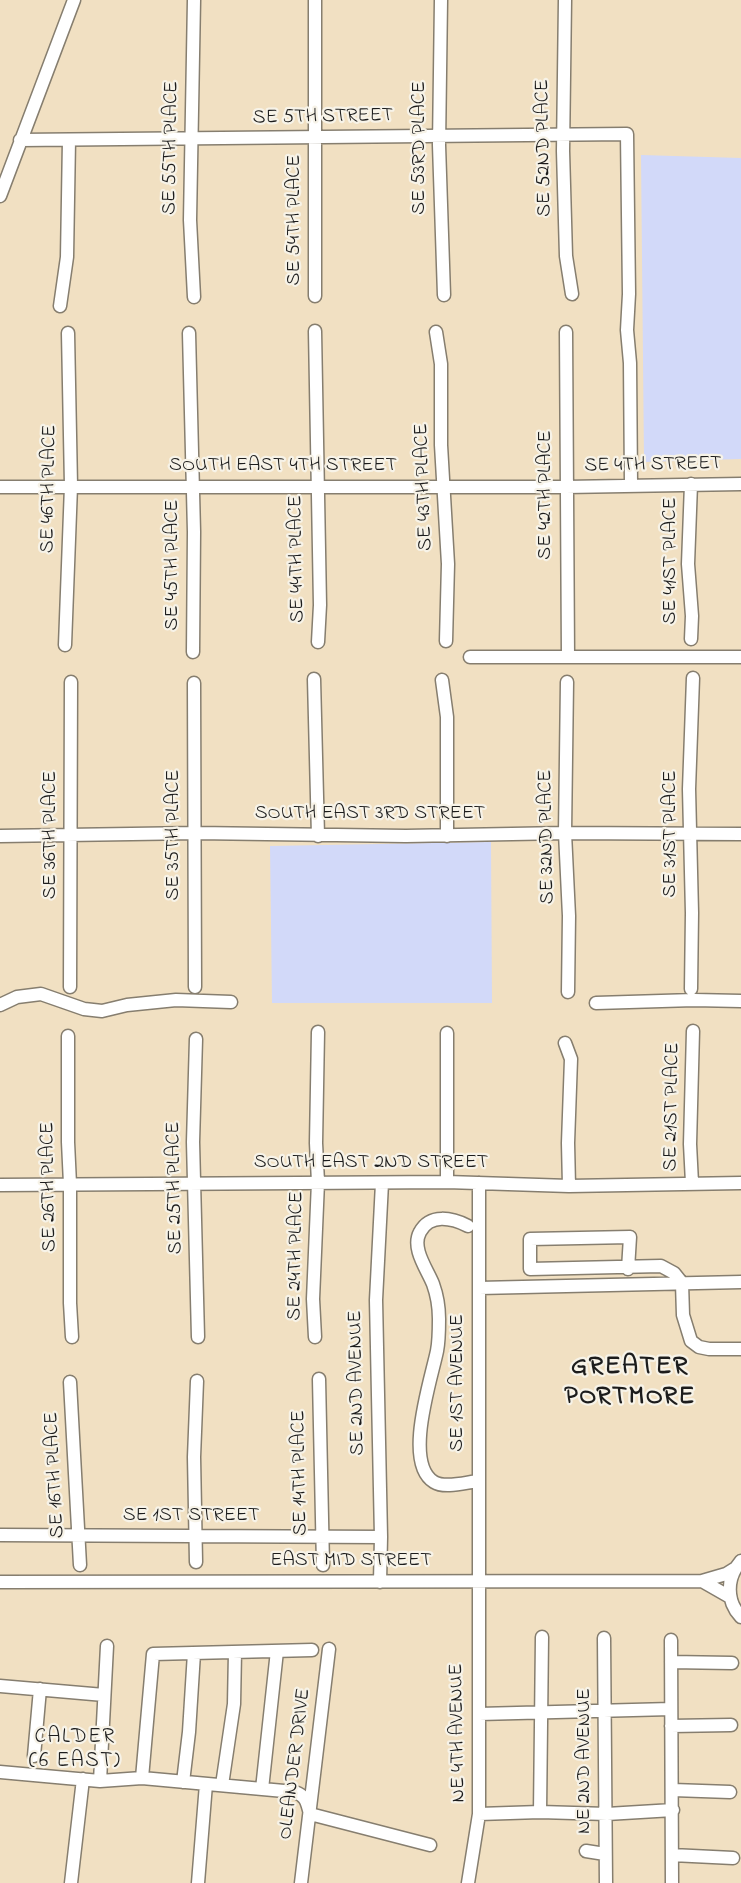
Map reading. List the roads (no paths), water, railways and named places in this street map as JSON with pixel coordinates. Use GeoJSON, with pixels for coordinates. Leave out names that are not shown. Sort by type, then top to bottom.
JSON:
{"type":"FeatureCollection","features":[{"type":"Feature","properties":{"kind":"street"},"geometry":{"type":"LineString","coordinates":[[0,196],[74,0]]}},
{"type":"Feature","properties":{"kind":"street","name":"SE 55TH PLACE"},"geometry":{"type":"LineString","coordinates":[[194,0],[190,220],[194,297]]}},
{"type":"Feature","properties":{"kind":"street","name":"SE 54TH PLACE"},"geometry":{"type":"LineString","coordinates":[[315,0],[315,296]]}},
{"type":"Feature","properties":{"kind":"street","name":"SE 53RD PLACE"},"geometry":{"type":"LineString","coordinates":[[441,0],[439,136],[444,295]]}},
{"type":"Feature","properties":{"kind":"street","name":"SE 52ND PLACE"},"geometry":{"type":"LineString","coordinates":[[565,0],[566,256],[572,294]]}},
{"type":"Feature","properties":{"kind":"street","name":"SE 5TH STREET"},"geometry":{"type":"LineString","coordinates":[[20,140],[627,134],[629,294],[627,330],[630,363],[631,484]]}},
{"type":"Feature","properties":{"kind":"street"},"geometry":{"type":"LineString","coordinates":[[60,306],[67,257],[69,140]]}},
{"type":"Feature","properties":{"kind":"street","name":"SE 44TH PLACE"},"geometry":{"type":"LineString","coordinates":[[315,331],[320,605],[318,642]]}},
{"type":"Feature","properties":{"kind":"street","name":"SE 43TH PLACE"},"geometry":{"type":"LineString","coordinates":[[436,332],[441,364],[441,445],[448,564],[446,641]]}},
{"type":"Feature","properties":{"kind":"street","name":"SE 42TH PLACE"},"geometry":{"type":"LineString","coordinates":[[566,332],[568,657]]}},
{"type":"Feature","properties":{"kind":"street","name":"SE 46TH PLACE"},"geometry":{"type":"LineString","coordinates":[[65,645],[72,486],[68,333]]}},
{"type":"Feature","properties":{"kind":"street","name":"SE 45TH PLACE"},"geometry":{"type":"LineString","coordinates":[[189,333],[193,487],[193,652]]}},
{"type":"Feature","properties":{"kind":"street","name":"SE 4TH STREET"},"geometry":{"type":"LineString","coordinates":[[566,487],[631,484],[741,484]]}},
{"type":"Feature","properties":{"kind":"street","name":"SE 41ST PLACE"},"geometry":{"type":"LineString","coordinates":[[691,484],[688,564],[692,616],[691,639]]}},
{"type":"Feature","properties":{"kind":"street","name":"SOUTH EAST 4TH STREET"},"geometry":{"type":"LineString","coordinates":[[0,487],[566,487]]}},
{"type":"Feature","properties":{"kind":"street"},"geometry":{"type":"LineString","coordinates":[[470,657],[741,657]]}},
{"type":"Feature","properties":{"kind":"street","name":"SE 31ST PLACE"},"geometry":{"type":"LineString","coordinates":[[691,989],[689,789],[693,678]]}},
{"type":"Feature","properties":{"kind":"street"},"geometry":{"type":"LineString","coordinates":[[314,680],[318,836]]}},
{"type":"Feature","properties":{"kind":"street"},"geometry":{"type":"LineString","coordinates":[[442,680],[447,717],[447,836]]}},
{"type":"Feature","properties":{"kind":"street","name":"SE 36TH PLACE"},"geometry":{"type":"LineString","coordinates":[[70,987],[71,682]]}},
{"type":"Feature","properties":{"kind":"street","name":"SE 32ND PLACE"},"geometry":{"type":"LineString","coordinates":[[567,682],[565,833],[569,896],[568,992]]}},
{"type":"Feature","properties":{"kind":"street","name":"SE 35TH PLACE"},"geometry":{"type":"LineString","coordinates":[[194,683],[195,987]]}},
{"type":"Feature","properties":{"kind":"street","name":"SOUTH EAST 3RD STREET"},"geometry":{"type":"LineString","coordinates":[[0,836],[741,834]]}},
{"type":"Feature","properties":{"kind":"street"},"geometry":{"type":"LineString","coordinates":[[0,1005],[17,998],[41,994],[84,1009],[102,1011],[127,1005],[176,1000],[231,1002]]}},
{"type":"Feature","properties":{"kind":"street"},"geometry":{"type":"LineString","coordinates":[[596,1003],[741,1001]]}},
{"type":"Feature","properties":{"kind":"street","name":"SE 21ST PLACE"},"geometry":{"type":"LineString","coordinates":[[692,1183],[690,1144],[693,1031]]}},
{"type":"Feature","properties":{"kind":"street","name":"SE 24TH PLACE"},"geometry":{"type":"LineString","coordinates":[[315,1337],[318,1032]]}},
{"type":"Feature","properties":{"kind":"street"},"geometry":{"type":"LineString","coordinates":[[447,1033],[447,1182]]}},
{"type":"Feature","properties":{"kind":"street","name":"SE 26TH PLACE"},"geometry":{"type":"LineString","coordinates":[[68,1036],[72,1337]]}},
{"type":"Feature","properties":{"kind":"street","name":"SE 25TH PLACE"},"geometry":{"type":"LineString","coordinates":[[196,1039],[193,1142],[196,1184],[198,1337]]}},
{"type":"Feature","properties":{"kind":"street"},"geometry":{"type":"LineString","coordinates":[[565,1043],[570,1059],[567,1143],[569,1186]]}},
{"type":"Feature","properties":{"kind":"street","name":"SOUTH EAST 2ND STREET"},"geometry":{"type":"LineString","coordinates":[[0,1185],[447,1182],[569,1186],[741,1183]]}},
{"type":"Feature","properties":{"kind":"street","name":"SE 2ND AVENUE"},"geometry":{"type":"LineString","coordinates":[[380,1582],[376,1300],[382,1183]]}},
{"type":"Feature","properties":{"kind":"street","name":"SE 1ST AVENUE"},"geometry":{"type":"LineString","coordinates":[[479,1183],[479,1582]]}},
{"type":"Feature","properties":{"kind":"street"},"geometry":{"type":"LineString","coordinates":[[468,1226],[439,1218],[425,1225],[418,1236],[420,1257],[433,1284],[439,1315],[437,1351],[426,1396],[420,1435],[420,1457],[425,1473],[435,1483],[448,1485],[479,1481]]}},
{"type":"Feature","properties":{"kind":"street"},"geometry":{"type":"LineString","coordinates":[[530,1287],[530,1239],[630,1237],[628,1269]]}},
{"type":"Feature","properties":{"kind":"street"},"geometry":{"type":"LineString","coordinates":[[530,1269],[628,1269],[661,1266],[674,1273],[682,1282],[683,1315],[691,1341],[699,1347],[741,1349]]}},
{"type":"Feature","properties":{"kind":"street"},"geometry":{"type":"LineString","coordinates":[[478,1288],[741,1281]]}},
{"type":"Feature","properties":{"kind":"street","name":"SE 14TH PLACE"},"geometry":{"type":"LineString","coordinates":[[319,1379],[323,1565]]}},
{"type":"Feature","properties":{"kind":"street"},"geometry":{"type":"LineString","coordinates":[[196,1562],[194,1457],[197,1381]]}},
{"type":"Feature","properties":{"kind":"street","name":"SE 16TH PLACE"},"geometry":{"type":"LineString","coordinates":[[70,1382],[80,1565]]}},
{"type":"Feature","properties":{"kind":"street","name":"SE 1ST STREET"},"geometry":{"type":"LineString","coordinates":[[0,1535],[381,1537]]}},
{"type":"Feature","properties":{"kind":"street"},"geometry":{"type":"LineString","coordinates":[[738,1565],[729,1587],[733,1606],[741,1617]]}},
{"type":"Feature","properties":{"kind":"street","name":"EAST MID STREET"},"geometry":{"type":"LineString","coordinates":[[0,1582],[702,1581],[726,1574],[738,1565]]}},
{"type":"Feature","properties":{"kind":"street"},"geometry":{"type":"LineString","coordinates":[[702,1581],[730,1597]]}},
{"type":"Feature","properties":{"kind":"street","name":"NE 4TH AVENUE"},"geometry":{"type":"LineString","coordinates":[[468,1883],[479,1814],[479,1582]]}},
{"type":"Feature","properties":{"kind":"street"},"geometry":{"type":"LineString","coordinates":[[540,1812],[542,1636]]}},
{"type":"Feature","properties":{"kind":"street","name":"NE 2ND AVENUE"},"geometry":{"type":"LineString","coordinates":[[604,1638],[606,1883]]}},
{"type":"Feature","properties":{"kind":"street"},"geometry":{"type":"LineString","coordinates":[[671,1641],[672,1883]]}},
{"type":"Feature","properties":{"kind":"street"},"geometry":{"type":"LineString","coordinates":[[100,1781],[107,1646]]}},
{"type":"Feature","properties":{"kind":"street","name":"OLEANDER DRIVE"},"geometry":{"type":"LineString","coordinates":[[301,1883],[329,1648]]}},
{"type":"Feature","properties":{"kind":"street"},"geometry":{"type":"LineString","coordinates":[[142,1778],[153,1654],[312,1650]]}},
{"type":"Feature","properties":{"kind":"street"},"geometry":{"type":"LineString","coordinates":[[262,1789],[277,1651]]}},
{"type":"Feature","properties":{"kind":"street"},"geometry":{"type":"LineString","coordinates":[[222,1785],[234,1704],[235,1652]]}},
{"type":"Feature","properties":{"kind":"street"},"geometry":{"type":"LineString","coordinates":[[183,1782],[194,1653]]}},
{"type":"Feature","properties":{"kind":"street"},"geometry":{"type":"LineString","coordinates":[[671,1662],[732,1663]]}},
{"type":"Feature","properties":{"kind":"street"},"geometry":{"type":"LineString","coordinates":[[0,1686],[104,1695]]}},
{"type":"Feature","properties":{"kind":"street"},"geometry":{"type":"LineString","coordinates":[[34,1756],[40,1689]]}},
{"type":"Feature","properties":{"kind":"street"},"geometry":{"type":"LineString","coordinates":[[478,1714],[671,1709]]}},
{"type":"Feature","properties":{"kind":"street"},"geometry":{"type":"LineString","coordinates":[[671,1726],[731,1725]]}},
{"type":"Feature","properties":{"kind":"street"},"geometry":{"type":"LineString","coordinates":[[0,1772],[100,1781],[142,1778],[295,1792],[303,1795],[308,1803],[310,1814],[430,1845]]}},
{"type":"Feature","properties":{"kind":"street"},"geometry":{"type":"LineString","coordinates":[[71,1883],[83,1779]]}},
{"type":"Feature","properties":{"kind":"street"},"geometry":{"type":"LineString","coordinates":[[198,1883],[206,1784]]}},
{"type":"Feature","properties":{"kind":"street"},"geometry":{"type":"LineString","coordinates":[[673,1790],[730,1792]]}},
{"type":"Feature","properties":{"kind":"street"},"geometry":{"type":"LineString","coordinates":[[479,1814],[540,1812],[607,1814],[673,1810]]}},
{"type":"Feature","properties":{"kind":"street"},"geometry":{"type":"LineString","coordinates":[[586,1851],[605,1854]]}},
{"type":"Feature","properties":{"kind":"street"},"geometry":{"type":"LineString","coordinates":[[672,1855],[733,1858]]}},
{"type":"Feature","properties":{"kind":"district","name":"GREATER PORTMORE"},"geometry":{"type":"Point","coordinates":[630,1384]}},
{"type":"Feature","properties":{"kind":"district","name":"CALDER (6 EAST)"},"geometry":{"type":"Point","coordinates":[75,1751]}}]}
